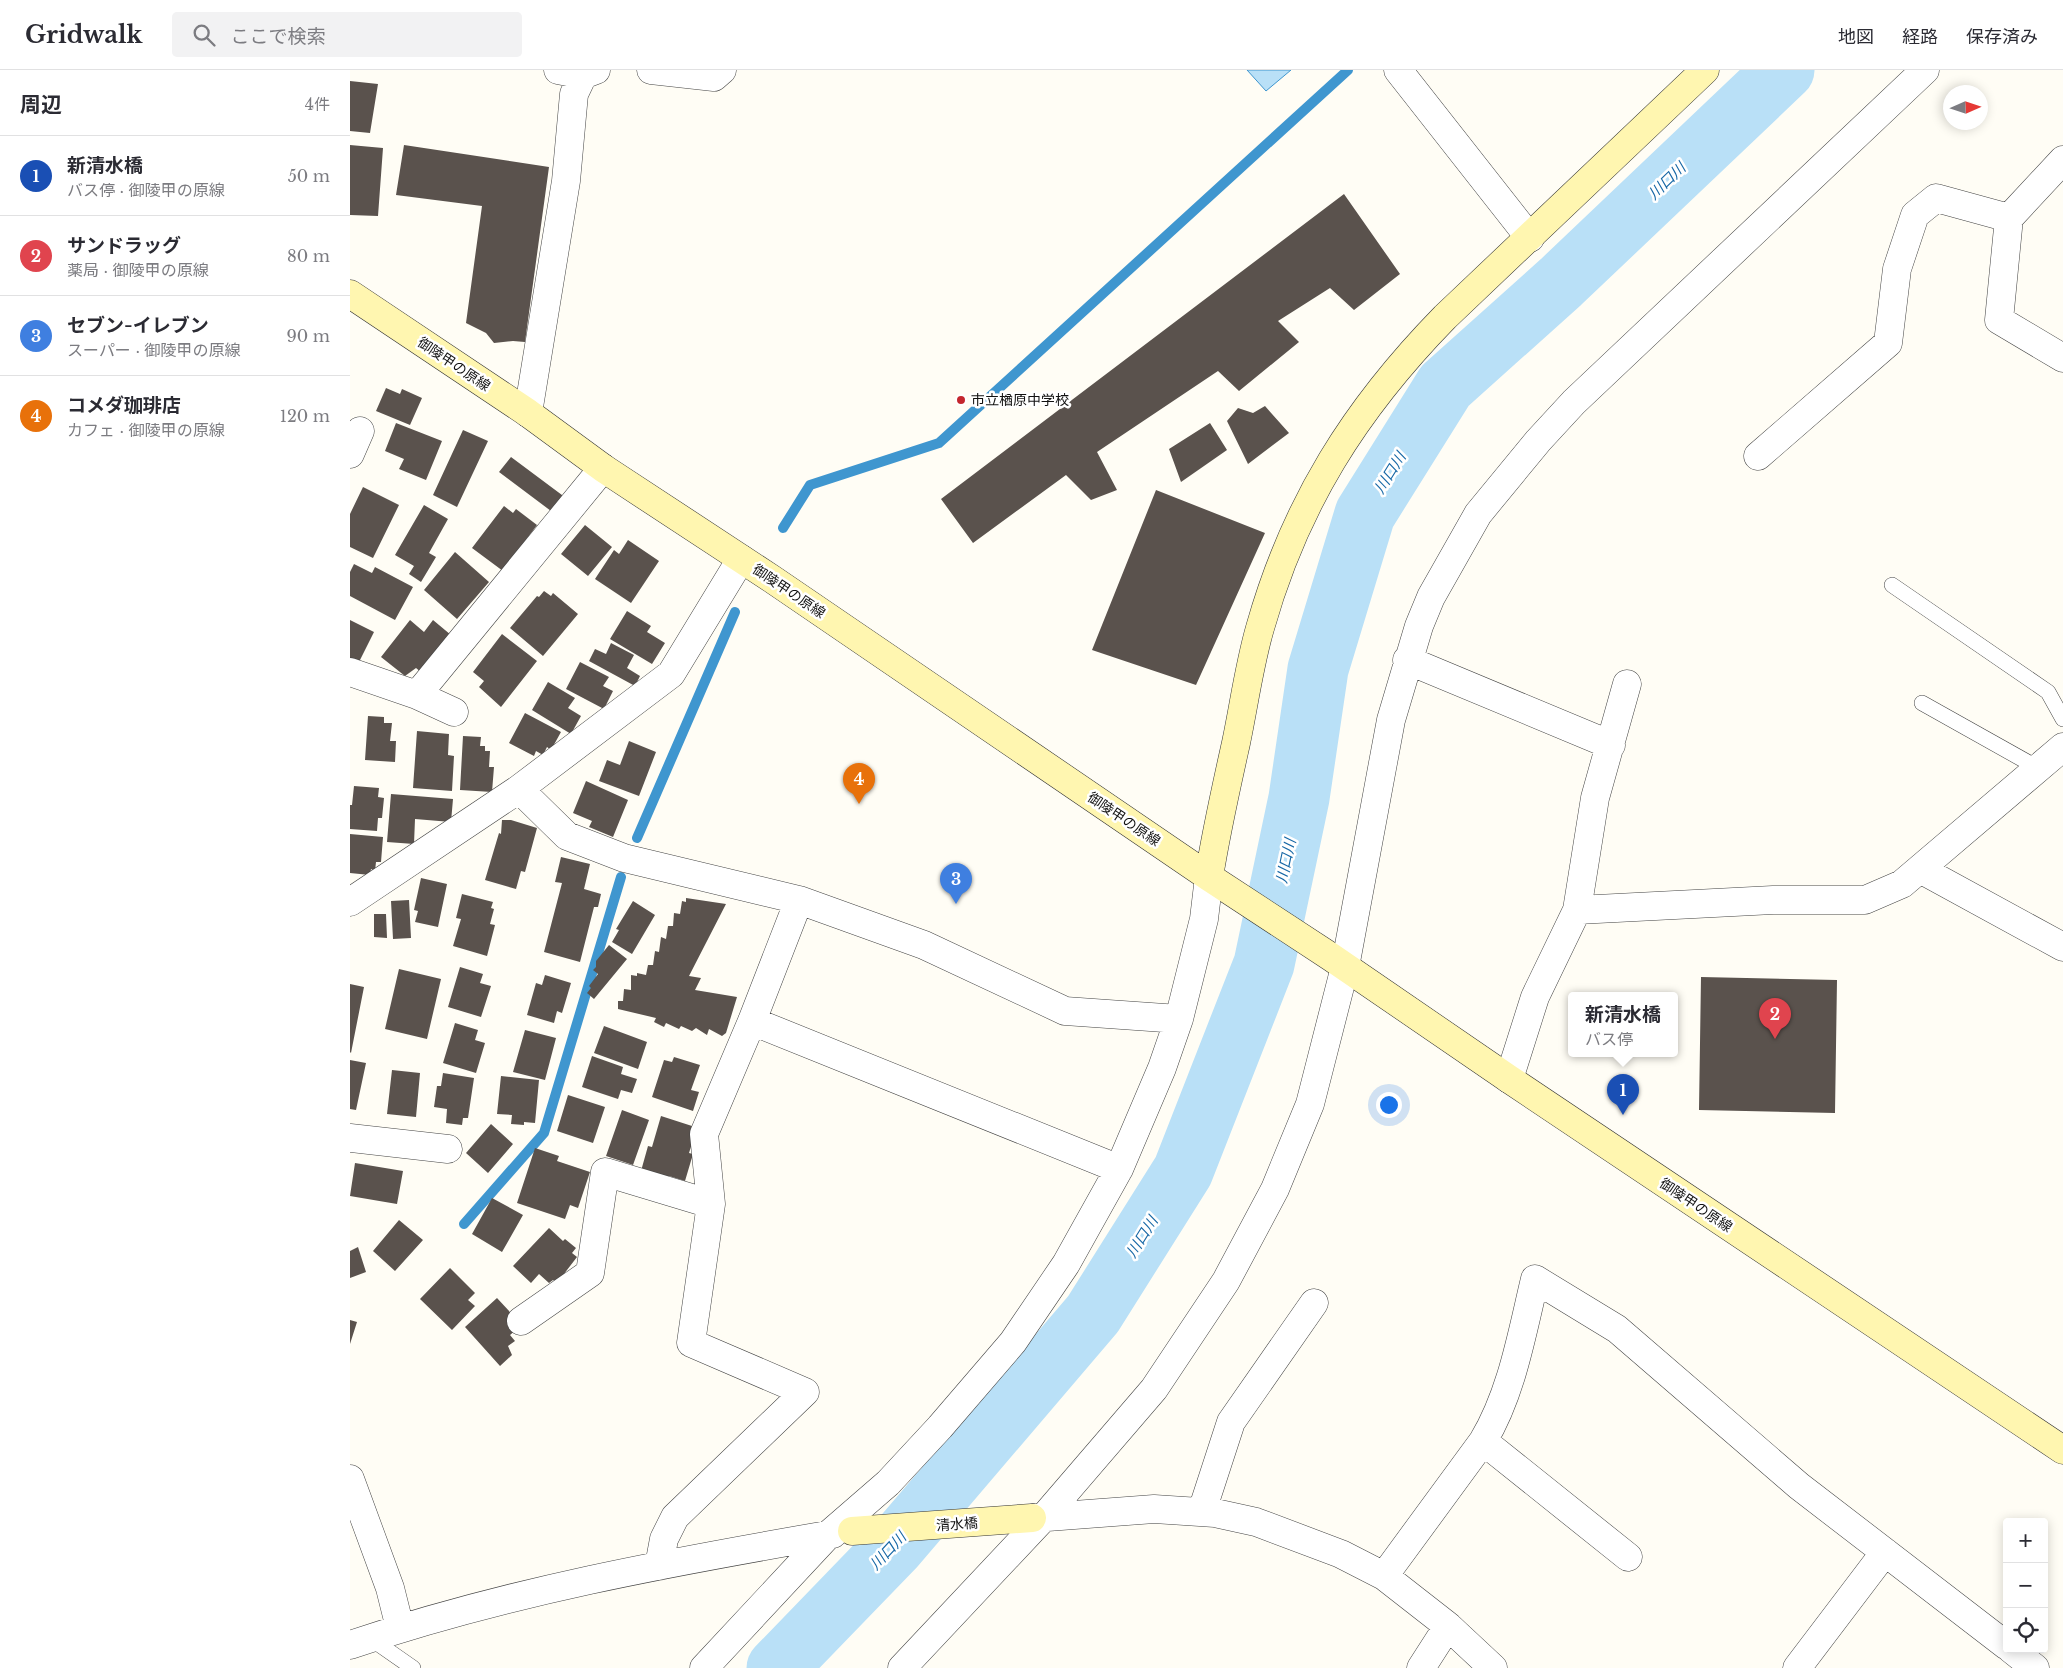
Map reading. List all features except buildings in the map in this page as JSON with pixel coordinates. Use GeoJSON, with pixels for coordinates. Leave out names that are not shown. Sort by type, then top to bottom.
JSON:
{"type":"FeatureCollection","features":[{"type":"Feature","properties":{"kind":"street"},"geometry":{"type":"LineString","coordinates":[[651,70],[714,77],[722,70]]}},
{"type":"Feature","properties":{"kind":"street"},"geometry":{"type":"LineString","coordinates":[[1398,70],[1530,238]]}},
{"type":"Feature","properties":{"kind":"street"},"geometry":{"type":"LineString","coordinates":[[704,1668],[888,1483],[940,1427],[1012,1342],[1066,1264],[1120,1170],[1162,1068],[1179,1019],[1204,919],[1219,883],[1216,835],[1259,629],[1283,558],[1304,511],[1345,436],[1377,393],[1445,317],[1705,70]]}},
{"type":"Feature","properties":{"kind":"street"},"geometry":{"type":"LineString","coordinates":[[902,1668],[1154,1389],[1180,1353],[1226,1281],[1275,1189],[1310,1104],[1338,962],[1391,720],[1407,660],[1431,597],[1478,514],[1538,441],[1574,402],[1925,70]]}},
{"type":"Feature","properties":{"kind":"street"},"geometry":{"type":"LineString","coordinates":[[528,413],[566,181],[574,94],[579,72]]}},
{"type":"Feature","properties":{"kind":"street"},"geometry":{"type":"LineString","coordinates":[[2063,160],[2009,218],[1999,320],[2063,358]]}},
{"type":"Feature","properties":{"kind":"street"},"geometry":{"type":"LineString","coordinates":[[1758,456],[1888,343],[1897,268],[1915,215],[1936,198],[2009,218]]}},
{"type":"Feature","properties":{"kind":"street","name":"御陵甲の原線"},"geometry":{"type":"LineString","coordinates":[[350,294],[528,413],[603,468],[741,559],[1509,1079],[2063,1450]]}},
{"type":"Feature","properties":{"kind":"street"},"geometry":{"type":"LineString","coordinates":[[417,695],[603,468]]}},
{"type":"Feature","properties":{"kind":"street"},"geometry":{"type":"LineString","coordinates":[[350,902],[519,789],[671,674],[741,559]]}},
{"type":"Feature","properties":{"kind":"street"},"geometry":{"type":"LineString","coordinates":[[1407,660],[1610,745]]}},
{"type":"Feature","properties":{"kind":"street"},"geometry":{"type":"LineString","coordinates":[[350,672],[417,695],[454,712]]}},
{"type":"Feature","properties":{"kind":"street"},"geometry":{"type":"LineString","coordinates":[[1509,1079],[1535,997],[1577,910],[1595,798],[1627,684]]}},
{"type":"Feature","properties":{"kind":"street"},"geometry":{"type":"LineString","coordinates":[[1577,910],[1772,900],[1865,900],[1902,884],[2063,748]]}},
{"type":"Feature","properties":{"kind":"street"},"geometry":{"type":"LineString","coordinates":[[519,789],[567,836],[624,858],[799,900],[924,945],[1065,1011],[1179,1019]]}},
{"type":"Feature","properties":{"kind":"street"},"geometry":{"type":"LineString","coordinates":[[1920,870],[2063,947]]}},
{"type":"Feature","properties":{"kind":"street"},"geometry":{"type":"LineString","coordinates":[[659,1566],[664,1539],[675,1517],[805,1392],[691,1343],[711,1204],[704,1134],[752,1021],[799,900]]}},
{"type":"Feature","properties":{"kind":"street"},"geometry":{"type":"LineString","coordinates":[[752,1021],[1120,1170]]}},
{"type":"Feature","properties":{"kind":"street"},"geometry":{"type":"LineString","coordinates":[[350,1138],[448,1149]]}},
{"type":"Feature","properties":{"kind":"street"},"geometry":{"type":"LineString","coordinates":[[521,1321],[590,1273],[605,1172],[711,1204]]}},
{"type":"Feature","properties":{"kind":"street"},"geometry":{"type":"LineString","coordinates":[[1384,1576],[1483,1441],[1494,1422],[1518,1352],[1536,1279],[1617,1330],[1799,1486],[2003,1643]]}},
{"type":"Feature","properties":{"kind":"street"},"geometry":{"type":"LineString","coordinates":[[1202,1511],[1231,1422],[1314,1303]]}},
{"type":"Feature","properties":{"kind":"street"},"geometry":{"type":"LineString","coordinates":[[1483,1441],[1628,1558]]}},
{"type":"Feature","properties":{"kind":"street"},"geometry":{"type":"LineString","coordinates":[[350,1479],[390,1588],[400,1628]]}},
{"type":"Feature","properties":{"kind":"street"},"geometry":{"type":"LineString","coordinates":[[1038,1518],[1154,1509],[1202,1511],[1256,1522],[1341,1554],[1384,1576],[1448,1626],[1493,1668]]}},
{"type":"Feature","properties":{"kind":"street","name":"清水橋"},"geometry":{"type":"LineString","coordinates":[[840,1533],[1038,1518]]}},
{"type":"Feature","properties":{"kind":"street"},"geometry":{"type":"LineString","coordinates":[[360,1642],[400,1628],[520,1596],[744,1549],[840,1533]]}},
{"type":"Feature","properties":{"kind":"street"},"geometry":{"type":"LineString","coordinates":[[1797,1668],[1885,1552]]}},
{"type":"Feature","properties":{"kind":"street"},"geometry":{"type":"LineString","coordinates":[[1421,1668],[1448,1626]]}},
{"type":"Feature","properties":{"kind":"street"},"geometry":{"type":"LineString","coordinates":[[2015,1653],[2035,1668]]}},
{"type":"Feature","properties":{"kind":"lane"},"geometry":{"type":"LineString","coordinates":[[1892,585],[2048,692],[2063,718]]}},
{"type":"Feature","properties":{"kind":"lane"},"geometry":{"type":"LineString","coordinates":[[1922,703],[2038,768]]}},
{"type":"Feature","properties":{"kind":"lane"},"geometry":{"type":"LineString","coordinates":[[360,1642],[413,1668]]}},
{"type":"Feature","properties":{"kind":"water"},"geometry":{"type":"Polygon","coordinates":[[[1247,70],[1291,70],[1266,91],[1247,70]]]}},
{"type":"Feature","properties":{"kind":"waterway"},"geometry":{"type":"LineString","coordinates":[[783,528],[810,485],[939,443],[1348,70]]}},
{"type":"Feature","properties":{"kind":"waterway","name":"川口川"},"geometry":{"type":"LineString","coordinates":[[777,1668],[895,1546],[1093,1314],[1183,1171],[1264,964],[1299,798],[1318,669],[1365,514],[1445,386],[1561,282],[1784,70]]}},
{"type":"Feature","properties":{"kind":"waterway"},"geometry":{"type":"LineString","coordinates":[[637,838],[735,612]]}},
{"type":"Feature","properties":{"kind":"waterway"},"geometry":{"type":"LineString","coordinates":[[464,1224],[544,1133],[621,877]]}},
{"type":"Feature","properties":{"kind":"place","name":"市立楢原中学校"},"geometry":{"type":"Point","coordinates":[961,400]}},
{"type":"Feature","properties":{"kind":"place","name":"コメダ珈琲店"},"geometry":{"type":"Point","coordinates":[859,804]}},
{"type":"Feature","properties":{"kind":"place","name":"セブン-イレブン"},"geometry":{"type":"Point","coordinates":[956,904]}},
{"type":"Feature","properties":{"kind":"place","name":"サンドラッグ"},"geometry":{"type":"Point","coordinates":[1775,1039]}},
{"type":"Feature","properties":{"kind":"place","name":"新清水橋"},"geometry":{"type":"Point","coordinates":[1623,1115]}}]}
